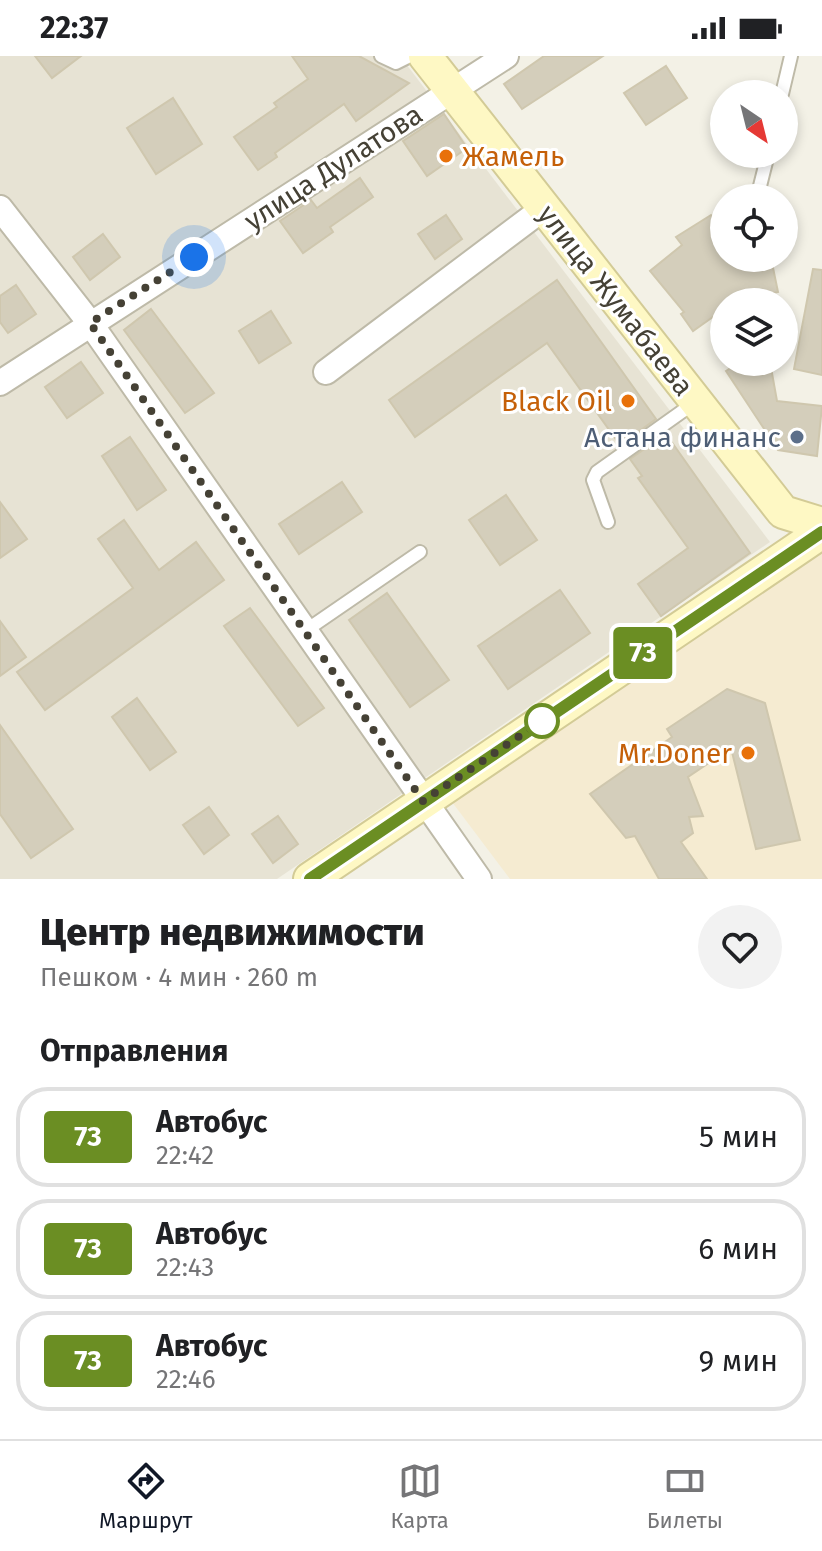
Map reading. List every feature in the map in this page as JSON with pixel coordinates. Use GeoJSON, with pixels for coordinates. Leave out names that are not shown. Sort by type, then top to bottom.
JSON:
{"type":"FeatureCollection","features":[{"type":"Feature","properties":{"kind":"street","name":"улица Жумабаева"},"geometry":{"type":"LineString","coordinates":[[425,56],[783,512],[822,524]]}},
{"type":"Feature","properties":{"kind":"street","name":"улица Дулатова"},"geometry":{"type":"LineString","coordinates":[[0,383],[506,56]]}},
{"type":"Feature","properties":{"kind":"street"},"geometry":{"type":"LineString","coordinates":[[0,208],[90,323],[479,879]]}},
{"type":"Feature","properties":{"kind":"street"},"geometry":{"type":"LineString","coordinates":[[326,372],[544,208]]}},
{"type":"Feature","properties":{"kind":"street"},"geometry":{"type":"LineString","coordinates":[[322,876],[423,801],[822,532]]}},
{"type":"Feature","properties":{"kind":"lane"},"geometry":{"type":"LineString","coordinates":[[381,56],[396,63],[410,56]]}},
{"type":"Feature","properties":{"kind":"lane"},"geometry":{"type":"LineString","coordinates":[[785,80],[791,56]]}},
{"type":"Feature","properties":{"kind":"lane"},"geometry":{"type":"LineString","coordinates":[[608,522],[593,480],[597,472],[696,401]]}},
{"type":"Feature","properties":{"kind":"lane"},"geometry":{"type":"LineString","coordinates":[[305,631],[420,552]]}},
{"type":"Feature","properties":{"kind":"shaded area"},"geometry":{"type":"Polygon","coordinates":[[[0,56],[400,56],[770,542],[277,879],[0,879],[0,56]]]}},
{"type":"Feature","properties":{"kind":"shaded area"},"geometry":{"type":"Polygon","coordinates":[[[822,551],[822,879],[510,879],[452,802],[822,551]]]}},
{"type":"Feature","properties":{"kind":"building"},"geometry":{"type":"Polygon","coordinates":[[[35,56],[81,56],[52,78],[35,56]]]}},
{"type":"Feature","properties":{"kind":"building"},"geometry":{"type":"Polygon","coordinates":[[[292,56],[359,56],[409,83],[356,121],[344,104],[275,153],[277,157],[258,170],[234,137],[277,107],[274,103],[308,79],[292,56]]]}},
{"type":"Feature","properties":{"kind":"building"},"geometry":{"type":"Polygon","coordinates":[[[544,56],[603,56],[522,109],[504,84],[544,56]]]}},
{"type":"Feature","properties":{"kind":"building"},"geometry":{"type":"Polygon","coordinates":[[[666,66],[687,98],[646,125],[624,93],[666,66]]]}},
{"type":"Feature","properties":{"kind":"building"},"geometry":{"type":"Polygon","coordinates":[[[173,98],[202,144],[156,174],[127,128],[173,98]]]}},
{"type":"Feature","properties":{"kind":"building"},"geometry":{"type":"Polygon","coordinates":[[[444,114],[467,148],[427,176],[403,141],[444,114]]]}},
{"type":"Feature","properties":{"kind":"building"},"geometry":{"type":"Polygon","coordinates":[[[360,178],[373,197],[330,227],[333,232],[303,253],[280,221],[311,200],[317,208],[360,178]]]}},
{"type":"Feature","properties":{"kind":"building"},"geometry":{"type":"Polygon","coordinates":[[[446,215],[462,239],[435,259],[418,234],[446,215]]]}},
{"type":"Feature","properties":{"kind":"building"},"geometry":{"type":"Polygon","coordinates":[[[710,216],[710,272],[774,272],[777,288],[710,288],[710,319],[693,331],[681,314],[684,312],[650,271],[682,245],[676,237],[710,216]]]}},
{"type":"Feature","properties":{"kind":"building"},"geometry":{"type":"Polygon","coordinates":[[[103,234],[120,257],[90,280],[73,257],[103,234]]]}},
{"type":"Feature","properties":{"kind":"building"},"geometry":{"type":"Polygon","coordinates":[[[813,269],[822,270],[822,375],[798,370],[798,348],[813,269]]]}},
{"type":"Feature","properties":{"kind":"building"},"geometry":{"type":"Polygon","coordinates":[[[557,280],[656,419],[620,445],[547,343],[415,437],[389,400],[557,280]]]}},
{"type":"Feature","properties":{"kind":"building"},"geometry":{"type":"Polygon","coordinates":[[[16,285],[36,314],[8,333],[0,322],[0,296],[16,285]]]}},
{"type":"Feature","properties":{"kind":"building"},"geometry":{"type":"Polygon","coordinates":[[[151,309],[214,393],[185,413],[124,330],[151,309]]]}},
{"type":"Feature","properties":{"kind":"building"},"geometry":{"type":"Polygon","coordinates":[[[271,311],[291,343],[259,363],[239,331],[271,311]]]}},
{"type":"Feature","properties":{"kind":"building"},"geometry":{"type":"Polygon","coordinates":[[[81,362],[103,393],[67,418],[45,387],[81,362]]]}},
{"type":"Feature","properties":{"kind":"building"},"geometry":{"type":"Polygon","coordinates":[[[729,376],[773,376],[777,401],[822,406],[817,456],[778,450],[729,376]]]}},
{"type":"Feature","properties":{"kind":"building"},"geometry":{"type":"Polygon","coordinates":[[[666,434],[750,553],[661,616],[638,584],[688,548],[638,478],[642,476],[630,459],[666,434]]]}},
{"type":"Feature","properties":{"kind":"building"},"geometry":{"type":"Polygon","coordinates":[[[130,437],[166,490],[137,510],[102,456],[130,437]]]}},
{"type":"Feature","properties":{"kind":"building"},"geometry":{"type":"Polygon","coordinates":[[[342,482],[362,512],[299,554],[279,524],[342,482]]]}},
{"type":"Feature","properties":{"kind":"building"},"geometry":{"type":"Polygon","coordinates":[[[506,495],[537,540],[500,565],[469,520],[506,495]]]}},
{"type":"Feature","properties":{"kind":"building"},"geometry":{"type":"Polygon","coordinates":[[[0,502],[27,539],[0,558],[0,502]]]}},
{"type":"Feature","properties":{"kind":"building"},"geometry":{"type":"Polygon","coordinates":[[[124,520],[159,570],[196,542],[224,580],[45,710],[17,672],[133,588],[98,539],[124,520]]]}},
{"type":"Feature","properties":{"kind":"building"},"geometry":{"type":"Polygon","coordinates":[[[560,590],[590,633],[508,689],[478,646],[560,590]]]}},
{"type":"Feature","properties":{"kind":"building"},"geometry":{"type":"Polygon","coordinates":[[[387,593],[449,680],[410,707],[349,620],[387,593]]]}},
{"type":"Feature","properties":{"kind":"building"},"geometry":{"type":"Polygon","coordinates":[[[250,608],[324,708],[298,726],[224,626],[250,608]]]}},
{"type":"Feature","properties":{"kind":"building"},"geometry":{"type":"Polygon","coordinates":[[[0,621],[26,657],[0,676],[0,621]]]}},
{"type":"Feature","properties":{"kind":"building"},"geometry":{"type":"Polygon","coordinates":[[[727,689],[765,703],[800,840],[756,849],[731,748],[688,777],[703,816],[689,817],[693,833],[681,842],[707,879],[659,879],[635,836],[626,838],[590,794],[672,737],[667,729],[727,689]]]}},
{"type":"Feature","properties":{"kind":"building"},"geometry":{"type":"Polygon","coordinates":[[[137,698],[176,752],[150,770],[112,717],[137,698]]]}},
{"type":"Feature","properties":{"kind":"building"},"geometry":{"type":"Polygon","coordinates":[[[0,725],[73,829],[31,858],[0,814],[0,725]]]}},
{"type":"Feature","properties":{"kind":"building"},"geometry":{"type":"Polygon","coordinates":[[[209,807],[229,835],[204,854],[183,825],[209,807]]]}},
{"type":"Feature","properties":{"kind":"building"},"geometry":{"type":"Polygon","coordinates":[[[278,816],[298,844],[273,863],[252,834],[278,816]]]}},
{"type":"Feature","properties":{"kind":"bus line","name":"73"},"geometry":{"type":"LineString","coordinates":[[310,879],[822,532]]}},
{"type":"Feature","properties":{"kind":"place","name":"Жамель"},"geometry":{"type":"Point","coordinates":[446,156]}},
{"type":"Feature","properties":{"kind":"place","name":"Black Oil"},"geometry":{"type":"Point","coordinates":[628,401]}},
{"type":"Feature","properties":{"kind":"place","name":"Астана финанс"},"geometry":{"type":"Point","coordinates":[797,437]}},
{"type":"Feature","properties":{"kind":"place","name":"Mr.Doner"},"geometry":{"type":"Point","coordinates":[748,753]}},
{"type":"Feature","properties":{"kind":"route"},"geometry":{"type":"LineString","coordinates":[[194,257],[90,323],[423,801],[548,717],[542,721]]}}]}
